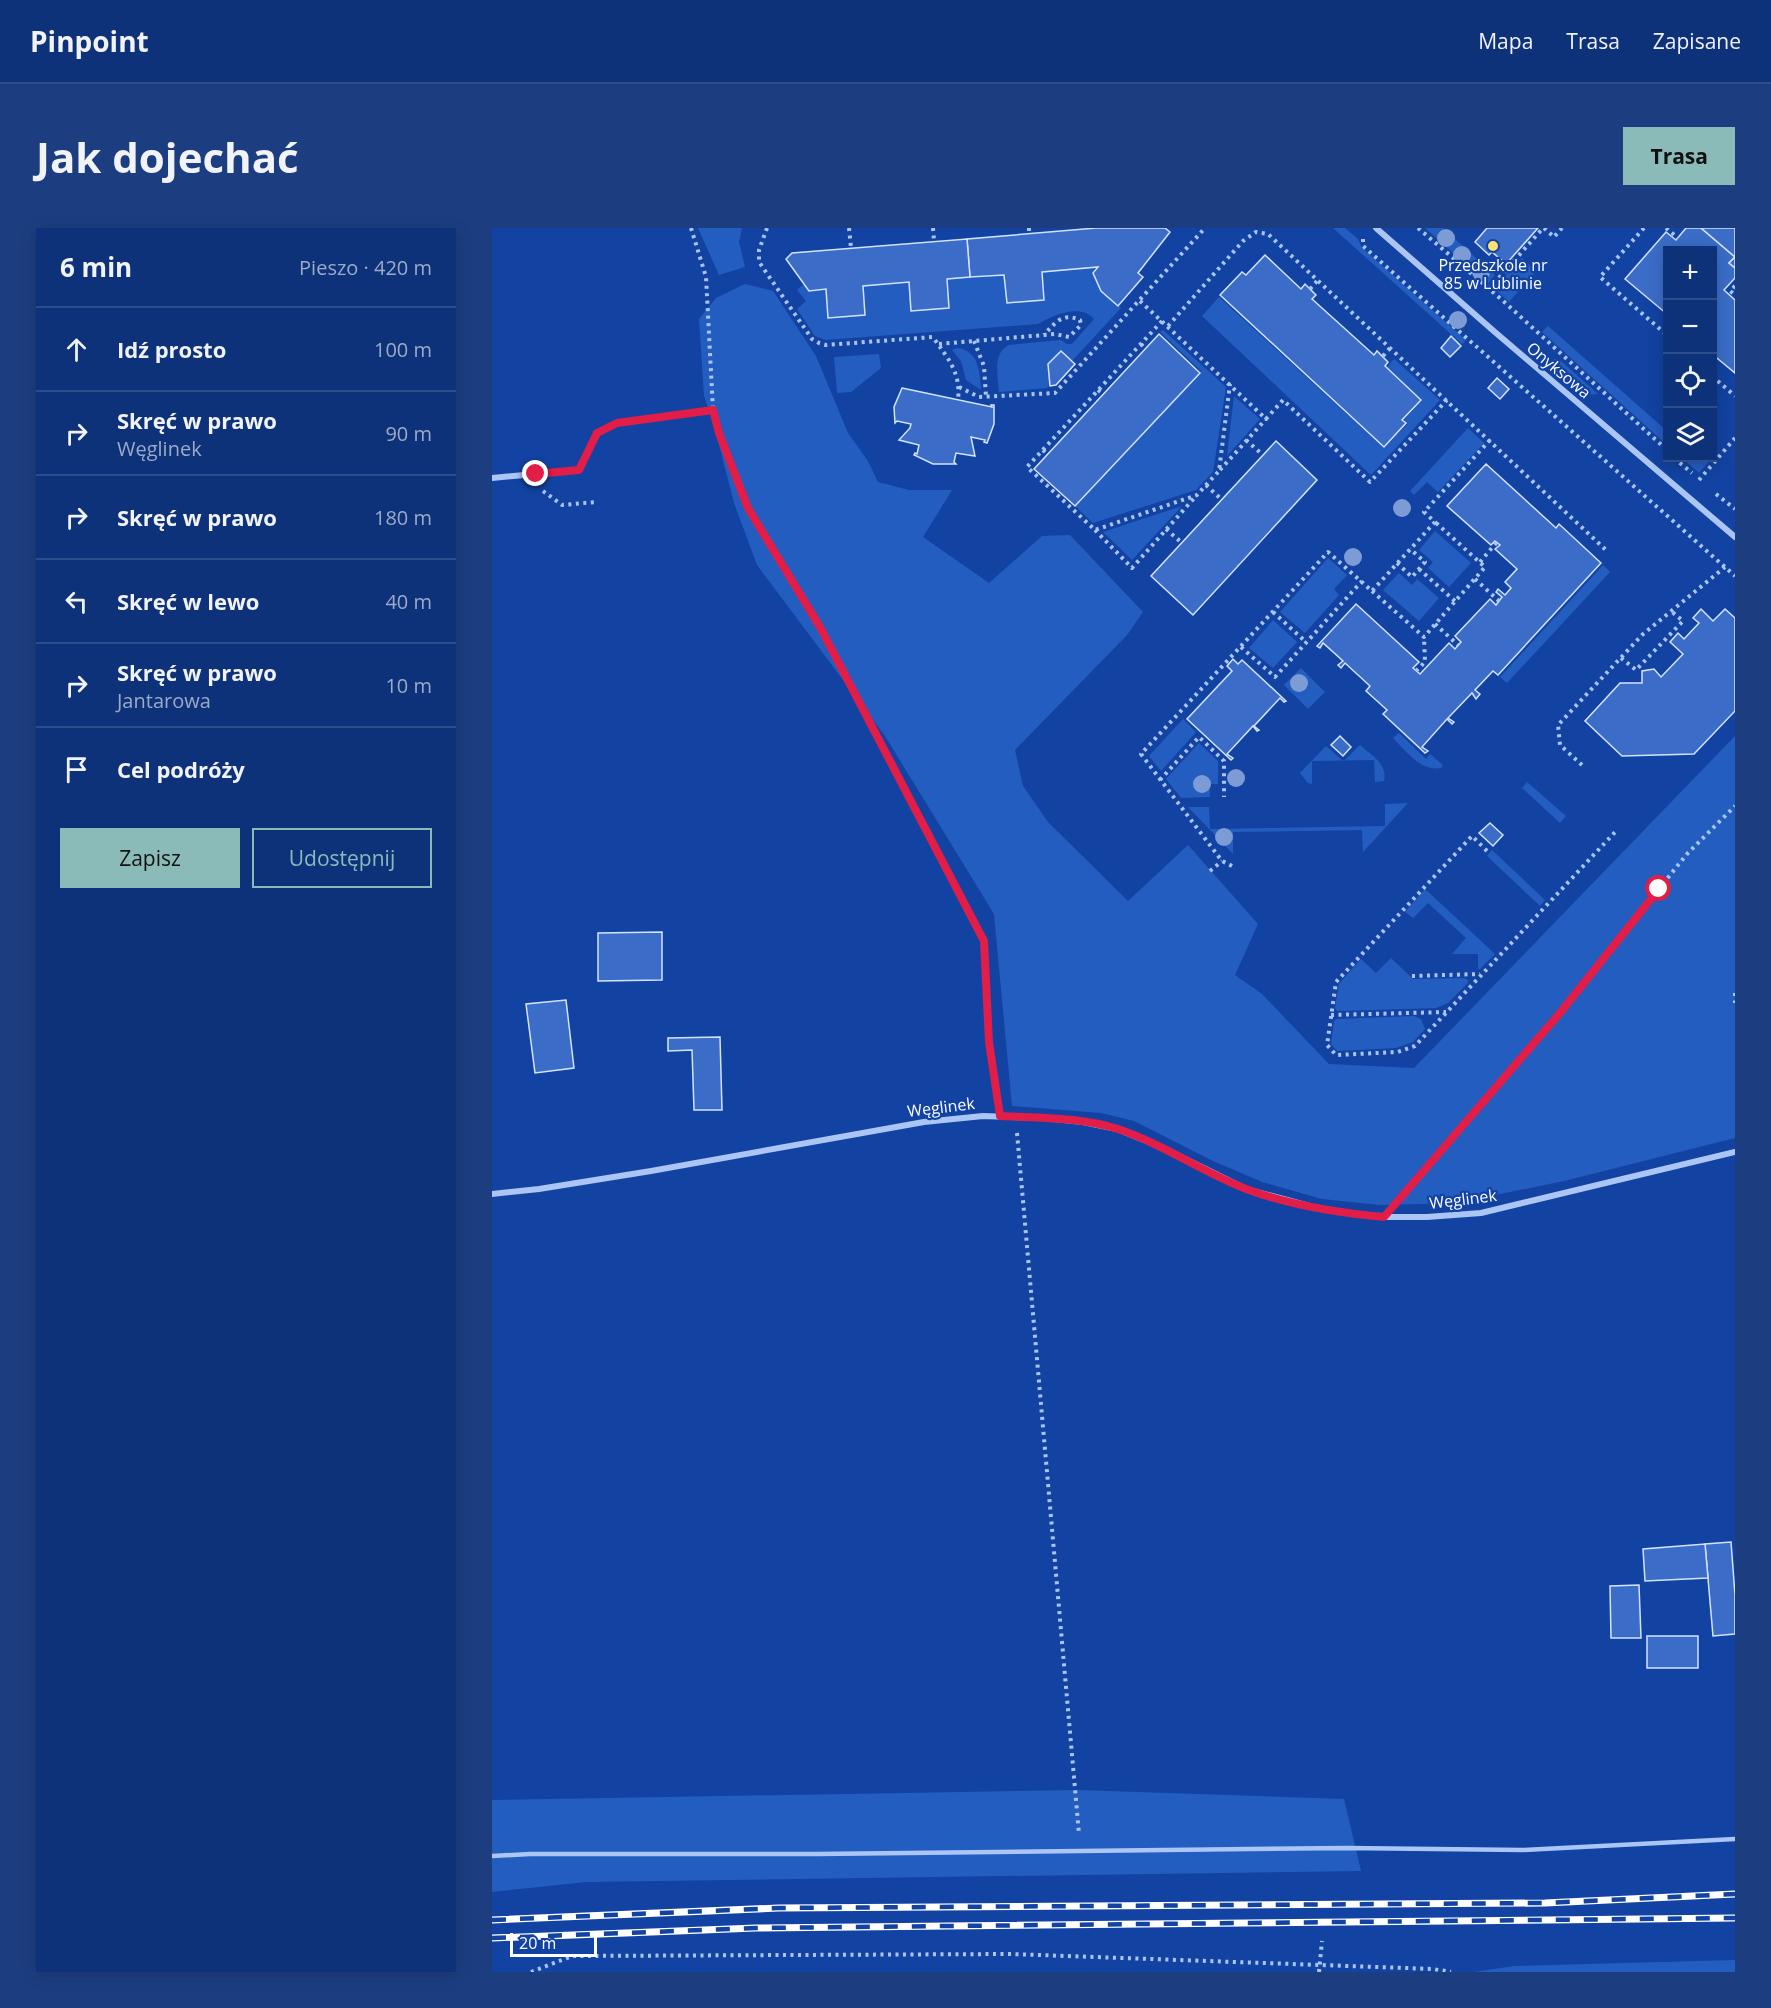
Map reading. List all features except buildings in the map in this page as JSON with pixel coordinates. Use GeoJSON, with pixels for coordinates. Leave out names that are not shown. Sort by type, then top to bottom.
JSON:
{"type":"FeatureCollection","features":[{"type":"Feature","properties":{"kind":"street","name":"Onyksowa"},"geometry":{"type":"LineString","coordinates":[[1376,228],[1735,537]]}},
{"type":"Feature","properties":{"kind":"street"},"geometry":{"type":"LineString","coordinates":[[492,478],[579,470]]}},
{"type":"Feature","properties":{"kind":"street","name":"Węglinek"},"geometry":{"type":"LineString","coordinates":[[492,1194],[651,1171],[924,1122],[983,1116],[1083,1122],[1117,1129],[1161,1147],[1246,1189],[1313,1207],[1384,1217],[1481,1213],[1735,1152]]}},
{"type":"Feature","properties":{"kind":"lane"},"geometry":{"type":"LineString","coordinates":[[492,1856],[1346,1848],[1523,1851],[1735,1839]]}},
{"type":"Feature","properties":{"kind":"path"},"geometry":{"type":"LineString","coordinates":[[691,228],[706,277],[713,410],[719,433],[748,508],[820,627],[984,941],[989,1042],[1000,1116],[1017,1131],[1081,1850]]}},
{"type":"Feature","properties":{"kind":"path"},"geometry":{"type":"LineString","coordinates":[[767,228],[759,250],[759,262],[812,339],[826,345],[933,337],[953,366],[959,387],[958,400]]}},
{"type":"Feature","properties":{"kind":"path"},"geometry":{"type":"LineString","coordinates":[[849,228],[851,248]]}},
{"type":"Feature","properties":{"kind":"path"},"geometry":{"type":"LineString","coordinates":[[933,228],[934,242]]}},
{"type":"Feature","properties":{"kind":"path"},"geometry":{"type":"LineString","coordinates":[[1029,228],[1029,234]]}},
{"type":"Feature","properties":{"kind":"path"},"geometry":{"type":"LineString","coordinates":[[959,387],[979,397],[1055,393],[1205,228]]}},
{"type":"Feature","properties":{"kind":"path"},"geometry":{"type":"LineString","coordinates":[[1418,228],[1663,446]]}},
{"type":"Feature","properties":{"kind":"path"},"geometry":{"type":"LineString","coordinates":[[1489,289],[1544,228],[1554,237],[1560,229]]}},
{"type":"Feature","properties":{"kind":"path"},"geometry":{"type":"LineString","coordinates":[[1644,228],[1600,278],[1663,332]]}},
{"type":"Feature","properties":{"kind":"path"},"geometry":{"type":"LineString","coordinates":[[1666,228],[1678,238]]}},
{"type":"Feature","properties":{"kind":"path"},"geometry":{"type":"LineString","coordinates":[[1168,326],[1243,241],[1256,232],[1268,234],[1606,550]]}},
{"type":"Feature","properties":{"kind":"path"},"geometry":{"type":"LineString","coordinates":[[1358,232],[1363,237],[1363,246],[1735,576]]}},
{"type":"Feature","properties":{"kind":"path"},"geometry":{"type":"LineString","coordinates":[[1310,289],[1318,280]]}},
{"type":"Feature","properties":{"kind":"path"},"geometry":{"type":"LineString","coordinates":[[1735,286],[1731,291],[1735,295]]}},
{"type":"Feature","properties":{"kind":"path"},"geometry":{"type":"LineString","coordinates":[[1140,301],[1266,419]]}},
{"type":"Feature","properties":{"kind":"path"},"geometry":{"type":"LineString","coordinates":[[938,344],[974,341],[1044,335],[1055,334],[1069,337],[1081,325],[1080,320],[1066,317],[1057,319],[1044,335]]}},
{"type":"Feature","properties":{"kind":"path"},"geometry":{"type":"LineString","coordinates":[[1162,321],[1027,467],[1132,568],[1283,399],[1370,482],[1447,399]]}},
{"type":"Feature","properties":{"kind":"path"},"geometry":{"type":"LineString","coordinates":[[974,341],[984,366],[986,397]]}},
{"type":"Feature","properties":{"kind":"path"},"geometry":{"type":"LineString","coordinates":[[1141,344],[1145,349]]}},
{"type":"Feature","properties":{"kind":"path"},"geometry":{"type":"LineString","coordinates":[[1383,356],[1391,347]]}},
{"type":"Feature","properties":{"kind":"path"},"geometry":{"type":"LineString","coordinates":[[1717,380],[1735,396]]}},
{"type":"Feature","properties":{"kind":"path"},"geometry":{"type":"LineString","coordinates":[[1219,471],[1230,384]]}},
{"type":"Feature","properties":{"kind":"path"},"geometry":{"type":"LineString","coordinates":[[1098,390],[1103,394]]}},
{"type":"Feature","properties":{"kind":"path"},"geometry":{"type":"LineString","coordinates":[[579,470],[597,433],[617,423],[713,410]]}},
{"type":"Feature","properties":{"kind":"path"},"geometry":{"type":"LineString","coordinates":[[1699,480],[1735,438]]}},
{"type":"Feature","properties":{"kind":"path"},"geometry":{"type":"LineString","coordinates":[[1246,440],[1263,455]]}},
{"type":"Feature","properties":{"kind":"path"},"geometry":{"type":"LineString","coordinates":[[1416,671],[1425,662],[1424,637],[1485,567],[1424,512],[1490,440]]}},
{"type":"Feature","properties":{"kind":"path"},"geometry":{"type":"LineString","coordinates":[[1043,450],[1047,454]]}},
{"type":"Feature","properties":{"kind":"path"},"geometry":{"type":"LineString","coordinates":[[1206,485],[1222,500]]}},
{"type":"Feature","properties":{"kind":"path"},"geometry":{"type":"LineString","coordinates":[[1708,488],[1735,509]]}},
{"type":"Feature","properties":{"kind":"path"},"geometry":{"type":"LineString","coordinates":[[532,491],[543,490],[562,505],[596,502]]}},
{"type":"Feature","properties":{"kind":"path"},"geometry":{"type":"LineString","coordinates":[[1095,530],[1197,495]]}},
{"type":"Feature","properties":{"kind":"path"},"geometry":{"type":"LineString","coordinates":[[1372,591],[1435,522]]}},
{"type":"Feature","properties":{"kind":"path"},"geometry":{"type":"LineString","coordinates":[[1167,529],[1182,543]]}},
{"type":"Feature","properties":{"kind":"path"},"geometry":{"type":"LineString","coordinates":[[1479,562],[1497,542]]}},
{"type":"Feature","properties":{"kind":"path"},"geometry":{"type":"LineString","coordinates":[[1397,563],[1412,576],[1419,569],[1425,562],[1410,549]]}},
{"type":"Feature","properties":{"kind":"path"},"geometry":{"type":"LineString","coordinates":[[1232,866],[1222,861],[1141,754],[1328,552],[1424,637]]}},
{"type":"Feature","properties":{"kind":"path"},"geometry":{"type":"LineString","coordinates":[[1582,765],[1560,745],[1558,725],[1642,635],[1725,567]]}},
{"type":"Feature","properties":{"kind":"path"},"geometry":{"type":"LineString","coordinates":[[1419,569],[1455,601]]}},
{"type":"Feature","properties":{"kind":"path"},"geometry":{"type":"LineString","coordinates":[[1475,579],[1499,601]]}},
{"type":"Feature","properties":{"kind":"path"},"geometry":{"type":"LineString","coordinates":[[1241,647],[1275,677],[1362,581]]}},
{"type":"Feature","properties":{"kind":"path"},"geometry":{"type":"LineString","coordinates":[[1621,658],[1636,670],[1683,621],[1671,610]]}},
{"type":"Feature","properties":{"kind":"path"},"geometry":{"type":"LineString","coordinates":[[1273,612],[1306,642]]}},
{"type":"Feature","properties":{"kind":"path"},"geometry":{"type":"LineString","coordinates":[[1435,624],[1458,645]]}},
{"type":"Feature","properties":{"kind":"path"},"geometry":{"type":"LineString","coordinates":[[1160,780],[1198,737],[1224,761],[1224,797]]}},
{"type":"Feature","properties":{"kind":"path"},"geometry":{"type":"LineString","coordinates":[[1384,1217],[1560,1013],[1687,854],[1735,806]]}},
{"type":"Feature","properties":{"kind":"path"},"geometry":{"type":"LineString","coordinates":[[1487,851],[1472,836],[1336,982],[1326,1045],[1336,1055],[1398,1052],[1415,1046],[1617,830]]}},
{"type":"Feature","properties":{"kind":"path"},"geometry":{"type":"LineString","coordinates":[[1210,871],[1222,861]]}},
{"type":"Feature","properties":{"kind":"path"},"geometry":{"type":"LineString","coordinates":[[1412,976],[1481,974]]}},
{"type":"Feature","properties":{"kind":"path"},"geometry":{"type":"LineString","coordinates":[[1735,993],[1735,1004]]}},
{"type":"Feature","properties":{"kind":"path"},"geometry":{"type":"LineString","coordinates":[[1331,1015],[1446,1012]]}},
{"type":"Feature","properties":{"kind":"path"},"geometry":{"type":"LineString","coordinates":[[1319,1972],[1322,1941]]}},
{"type":"Feature","properties":{"kind":"path"},"geometry":{"type":"LineString","coordinates":[[531,1972],[572,1956],[1010,1954],[1320,1964],[1433,1969],[1451,1972]]}},
{"type":"Feature","properties":{"kind":"shaded area"},"geometry":{"type":"Polygon","coordinates":[[[698,228],[742,228],[739,242],[745,267],[719,275],[698,228]]]}},
{"type":"Feature","properties":{"kind":"shaded area"},"geometry":{"type":"Polygon","coordinates":[[[1333,228],[1345,228],[1358,239],[1362,248],[1466,340],[1462,344],[1333,228]]]}},
{"type":"Feature","properties":{"kind":"shaded area"},"geometry":{"type":"Polygon","coordinates":[[[1425,228],[1443,228],[1495,275],[1488,284],[1425,228]]]}},
{"type":"Feature","properties":{"kind":"shaded area"},"geometry":{"type":"Polygon","coordinates":[[[1522,258],[1536,271],[1509,302],[1494,288],[1522,258]]]}},
{"type":"Feature","properties":{"kind":"shaded area"},"geometry":{"type":"Polygon","coordinates":[[[1098,267],[1093,273],[1101,291],[1121,308],[1072,361],[1061,351],[1048,363],[1050,385],[1047,388],[999,392],[997,366],[1000,353],[1009,345],[1061,340],[1072,344],[1094,319],[1088,314],[1066,312],[1038,324],[825,340],[815,336],[797,309],[806,301],[797,290],[804,284],[809,291],[826,289],[828,318],[865,315],[863,286],[909,282],[911,311],[948,308],[947,279],[1004,275],[1007,303],[1044,300],[1042,272],[1098,267]]]}},
{"type":"Feature","properties":{"kind":"shaded area"},"geometry":{"type":"Polygon","coordinates":[[[745,284],[773,291],[816,356],[848,433],[868,461],[878,482],[909,490],[952,490],[923,537],[989,583],[1042,536],[1070,535],[1143,612],[1127,635],[1015,750],[1023,786],[1048,822],[1128,901],[1188,845],[1258,924],[1235,975],[1262,994],[1329,1064],[1414,1068],[1735,736],[1735,1138],[1564,1181],[1456,1203],[1380,1205],[1322,1199],[1262,1182],[1211,1160],[1134,1121],[1101,1113],[1012,1106],[994,914],[885,736],[757,565],[734,503],[704,396],[699,319],[716,298],[745,284]]]}},
{"type":"Feature","properties":{"kind":"shaded area"},"geometry":{"type":"Polygon","coordinates":[[[1219,297],[1384,448],[1407,424],[1404,420],[1422,400],[1387,367],[1394,359],[1440,400],[1371,475],[1202,316],[1219,297]]]}},
{"type":"Feature","properties":{"kind":"shaded area"},"geometry":{"type":"Polygon","coordinates":[[[1548,326],[1663,427],[1663,441],[1542,332],[1548,326]]]}},
{"type":"Feature","properties":{"kind":"shaded area"},"geometry":{"type":"Polygon","coordinates":[[[1163,330],[1226,387],[1213,472],[1196,490],[1093,523],[1075,506],[1201,371],[1160,332],[1163,330]]]}},
{"type":"Feature","properties":{"kind":"shaded area"},"geometry":{"type":"Polygon","coordinates":[[[957,348],[970,353],[977,363],[981,390],[966,380],[961,361],[952,350],[957,348]]]}},
{"type":"Feature","properties":{"kind":"shaded area"},"geometry":{"type":"Polygon","coordinates":[[[879,354],[881,368],[851,392],[837,393],[834,357],[879,354]]]}},
{"type":"Feature","properties":{"kind":"shaded area"},"geometry":{"type":"Polygon","coordinates":[[[1554,359],[1560,360],[1598,394],[1583,395],[1547,364],[1554,359]]]}},
{"type":"Feature","properties":{"kind":"shaded area"},"geometry":{"type":"Polygon","coordinates":[[[1234,396],[1260,419],[1227,456],[1234,396]]]}},
{"type":"Feature","properties":{"kind":"shaded area"},"geometry":{"type":"Polygon","coordinates":[[[1468,428],[1484,443],[1438,492],[1427,482],[1414,495],[1410,491],[1468,428]]]}},
{"type":"Feature","properties":{"kind":"shaded area"},"geometry":{"type":"Polygon","coordinates":[[[1687,462],[1709,462],[1699,473],[1687,462]]]}},
{"type":"Feature","properties":{"kind":"shaded area"},"geometry":{"type":"Polygon","coordinates":[[[1182,506],[1132,560],[1103,532],[1182,506]]]}},
{"type":"Feature","properties":{"kind":"shaded area"},"geometry":{"type":"Polygon","coordinates":[[[1435,531],[1471,563],[1449,587],[1428,568],[1433,562],[1419,550],[1435,531]]]}},
{"type":"Feature","properties":{"kind":"shaded area"},"geometry":{"type":"Polygon","coordinates":[[[1328,558],[1347,575],[1334,589],[1339,595],[1305,633],[1280,612],[1328,558]]]}},
{"type":"Feature","properties":{"kind":"shaded area"},"geometry":{"type":"Polygon","coordinates":[[[1603,565],[1610,572],[1507,683],[1500,677],[1603,565]]]}},
{"type":"Feature","properties":{"kind":"shaded area"},"geometry":{"type":"Polygon","coordinates":[[[1399,573],[1412,585],[1417,579],[1439,598],[1419,621],[1383,590],[1399,573]]]}},
{"type":"Feature","properties":{"kind":"shaded area"},"geometry":{"type":"Polygon","coordinates":[[[1273,620],[1297,642],[1273,668],[1249,648],[1273,620]]]}},
{"type":"Feature","properties":{"kind":"shaded area"},"geometry":{"type":"Polygon","coordinates":[[[1301,668],[1325,692],[1308,709],[1284,685],[1301,668]]]}},
{"type":"Feature","properties":{"kind":"shaded area"},"geometry":{"type":"Polygon","coordinates":[[[1183,719],[1196,732],[1161,771],[1149,756],[1183,719]]]}},
{"type":"Feature","properties":{"kind":"shaded area"},"geometry":{"type":"Polygon","coordinates":[[[1399,733],[1426,759],[1430,754],[1443,765],[1441,768],[1427,767],[1414,759],[1393,738],[1399,733]]]}},
{"type":"Feature","properties":{"kind":"shaded area"},"geometry":{"type":"Polygon","coordinates":[[[1199,743],[1218,761],[1218,784],[1210,784],[1210,797],[1181,798],[1166,779],[1199,743]]]}},
{"type":"Feature","properties":{"kind":"shaded area"},"geometry":{"type":"Polygon","coordinates":[[[1360,745],[1381,765],[1385,775],[1384,781],[1375,782],[1374,760],[1312,761],[1312,784],[1308,783],[1300,773],[1326,746],[1345,760],[1360,745]]]}},
{"type":"Feature","properties":{"kind":"shaded area"},"geometry":{"type":"Polygon","coordinates":[[[1527,782],[1566,816],[1560,823],[1522,788],[1527,782]]]}},
{"type":"Feature","properties":{"kind":"shaded area"},"geometry":{"type":"Polygon","coordinates":[[[1408,803],[1363,852],[1362,830],[1233,832],[1233,854],[1188,807],[1209,807],[1210,829],[1385,826],[1385,804],[1408,803]]]}},
{"type":"Feature","properties":{"kind":"shaded area"},"geometry":{"type":"Polygon","coordinates":[[[1492,850],[1545,900],[1540,906],[1487,856],[1492,850]]]}},
{"type":"Feature","properties":{"kind":"shaded area"},"geometry":{"type":"Polygon","coordinates":[[[1425,889],[1495,954],[1480,969],[1478,969],[1478,954],[1452,954],[1466,938],[1428,903],[1413,918],[1405,912],[1425,889]]]}},
{"type":"Feature","properties":{"kind":"shaded area"},"geometry":{"type":"Polygon","coordinates":[[[1391,958],[1413,979],[1464,978],[1468,980],[1468,983],[1448,1003],[1436,1008],[1337,1011],[1335,1008],[1339,984],[1361,959],[1376,973],[1391,958]]]}},
{"type":"Feature","properties":{"kind":"shaded area"},"geometry":{"type":"Polygon","coordinates":[[[1414,1016],[1421,1019],[1425,1029],[1413,1042],[1396,1048],[1337,1051],[1331,1044],[1334,1021],[1337,1019],[1414,1016]]]}},
{"type":"Feature","properties":{"kind":"shaded area"},"geometry":{"type":"Polygon","coordinates":[[[1078,1790],[1344,1799],[1361,1871],[586,1882],[492,1892],[492,1800],[1078,1790]]]}},
{"type":"Feature","properties":{"kind":"shaded area"},"geometry":{"type":"Polygon","coordinates":[[[1735,1960],[1735,1972],[1474,1972],[1514,1966],[1735,1960]]]}},
{"type":"Feature","properties":{"kind":"railway"},"geometry":{"type":"LineString","coordinates":[[492,1920],[779,1908],[1545,1903],[1735,1894]]}},
{"type":"Feature","properties":{"kind":"railway"},"geometry":{"type":"LineString","coordinates":[[492,1938],[756,1928],[1735,1918]]}},
{"type":"Feature","properties":{"kind":"place","name":"Przedszkole nr 85 w Lublinie"},"geometry":{"type":"Point","coordinates":[1493,246]}},
{"type":"Feature","properties":{"kind":"route"},"geometry":{"type":"LineString","coordinates":[[536,474],[579,470],[597,433],[617,423],[713,410],[719,433],[748,508],[820,627],[984,941],[989,1042],[1000,1116],[1083,1122],[1117,1129],[1161,1147],[1246,1189],[1313,1207],[1384,1217],[1560,1013],[1659,889]]}}]}
